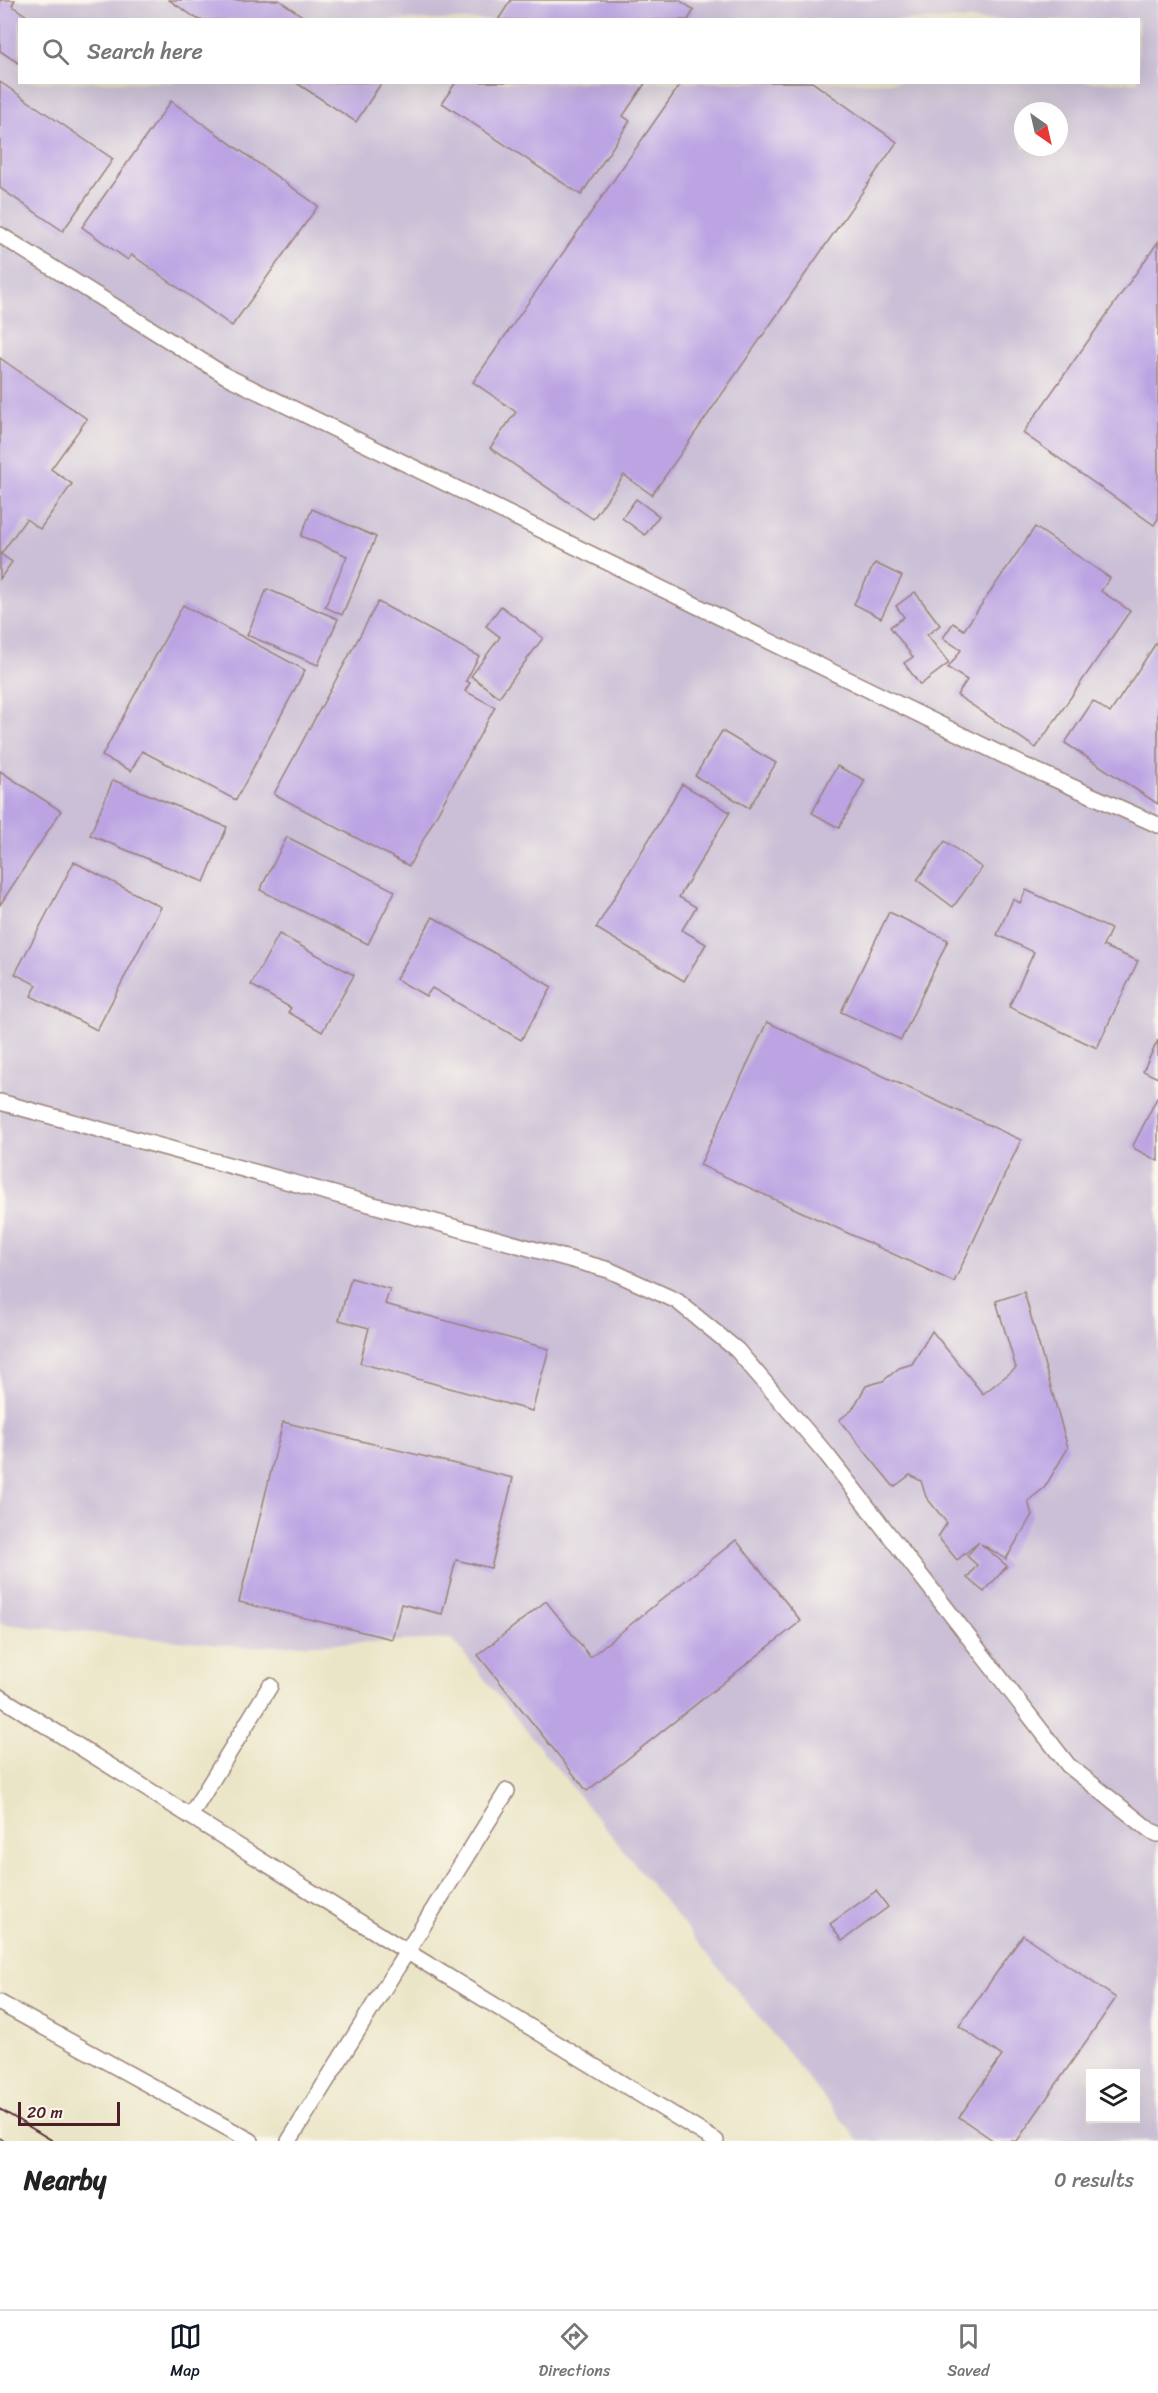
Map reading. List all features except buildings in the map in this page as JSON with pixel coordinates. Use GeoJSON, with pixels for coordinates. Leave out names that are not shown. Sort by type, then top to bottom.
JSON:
{"type":"FeatureCollection","features":[{"type":"Feature","properties":{"kind":"lane"},"geometry":{"type":"LineString","coordinates":[[0,236],[226,376],[1012,760],[1158,825]]}},
{"type":"Feature","properties":{"kind":"lane"},"geometry":{"type":"LineString","coordinates":[[0,1102],[609,1270],[677,1301],[737,1350],[827,1455],[1068,1765],[1151,1831],[1158,1834]]}},
{"type":"Feature","properties":{"kind":"lane"},"geometry":{"type":"LineString","coordinates":[[190,1816],[270,1686]]}},
{"type":"Feature","properties":{"kind":"lane"},"geometry":{"type":"LineString","coordinates":[[0,1697],[406,1951],[716,2141]]}},
{"type":"Feature","properties":{"kind":"lane"},"geometry":{"type":"LineString","coordinates":[[289,2141],[507,1791]]}},
{"type":"Feature","properties":{"kind":"lane"},"geometry":{"type":"LineString","coordinates":[[0,2003],[251,2141]]}},
{"type":"Feature","properties":{"kind":"shaded area"},"geometry":{"type":"Polygon","coordinates":[[[0,0],[1158,0],[1158,2141],[859,2141],[452,1639],[241,1647],[0,1624],[0,0]]]}},
{"type":"Feature","properties":{"kind":"tram line"},"geometry":{"type":"LineString","coordinates":[[0,2109],[53,2141]]}},
{"type":"Feature","properties":{"kind":"tram line"},"geometry":{"type":"LineString","coordinates":[[0,2138],[4,2141]]}}]}
